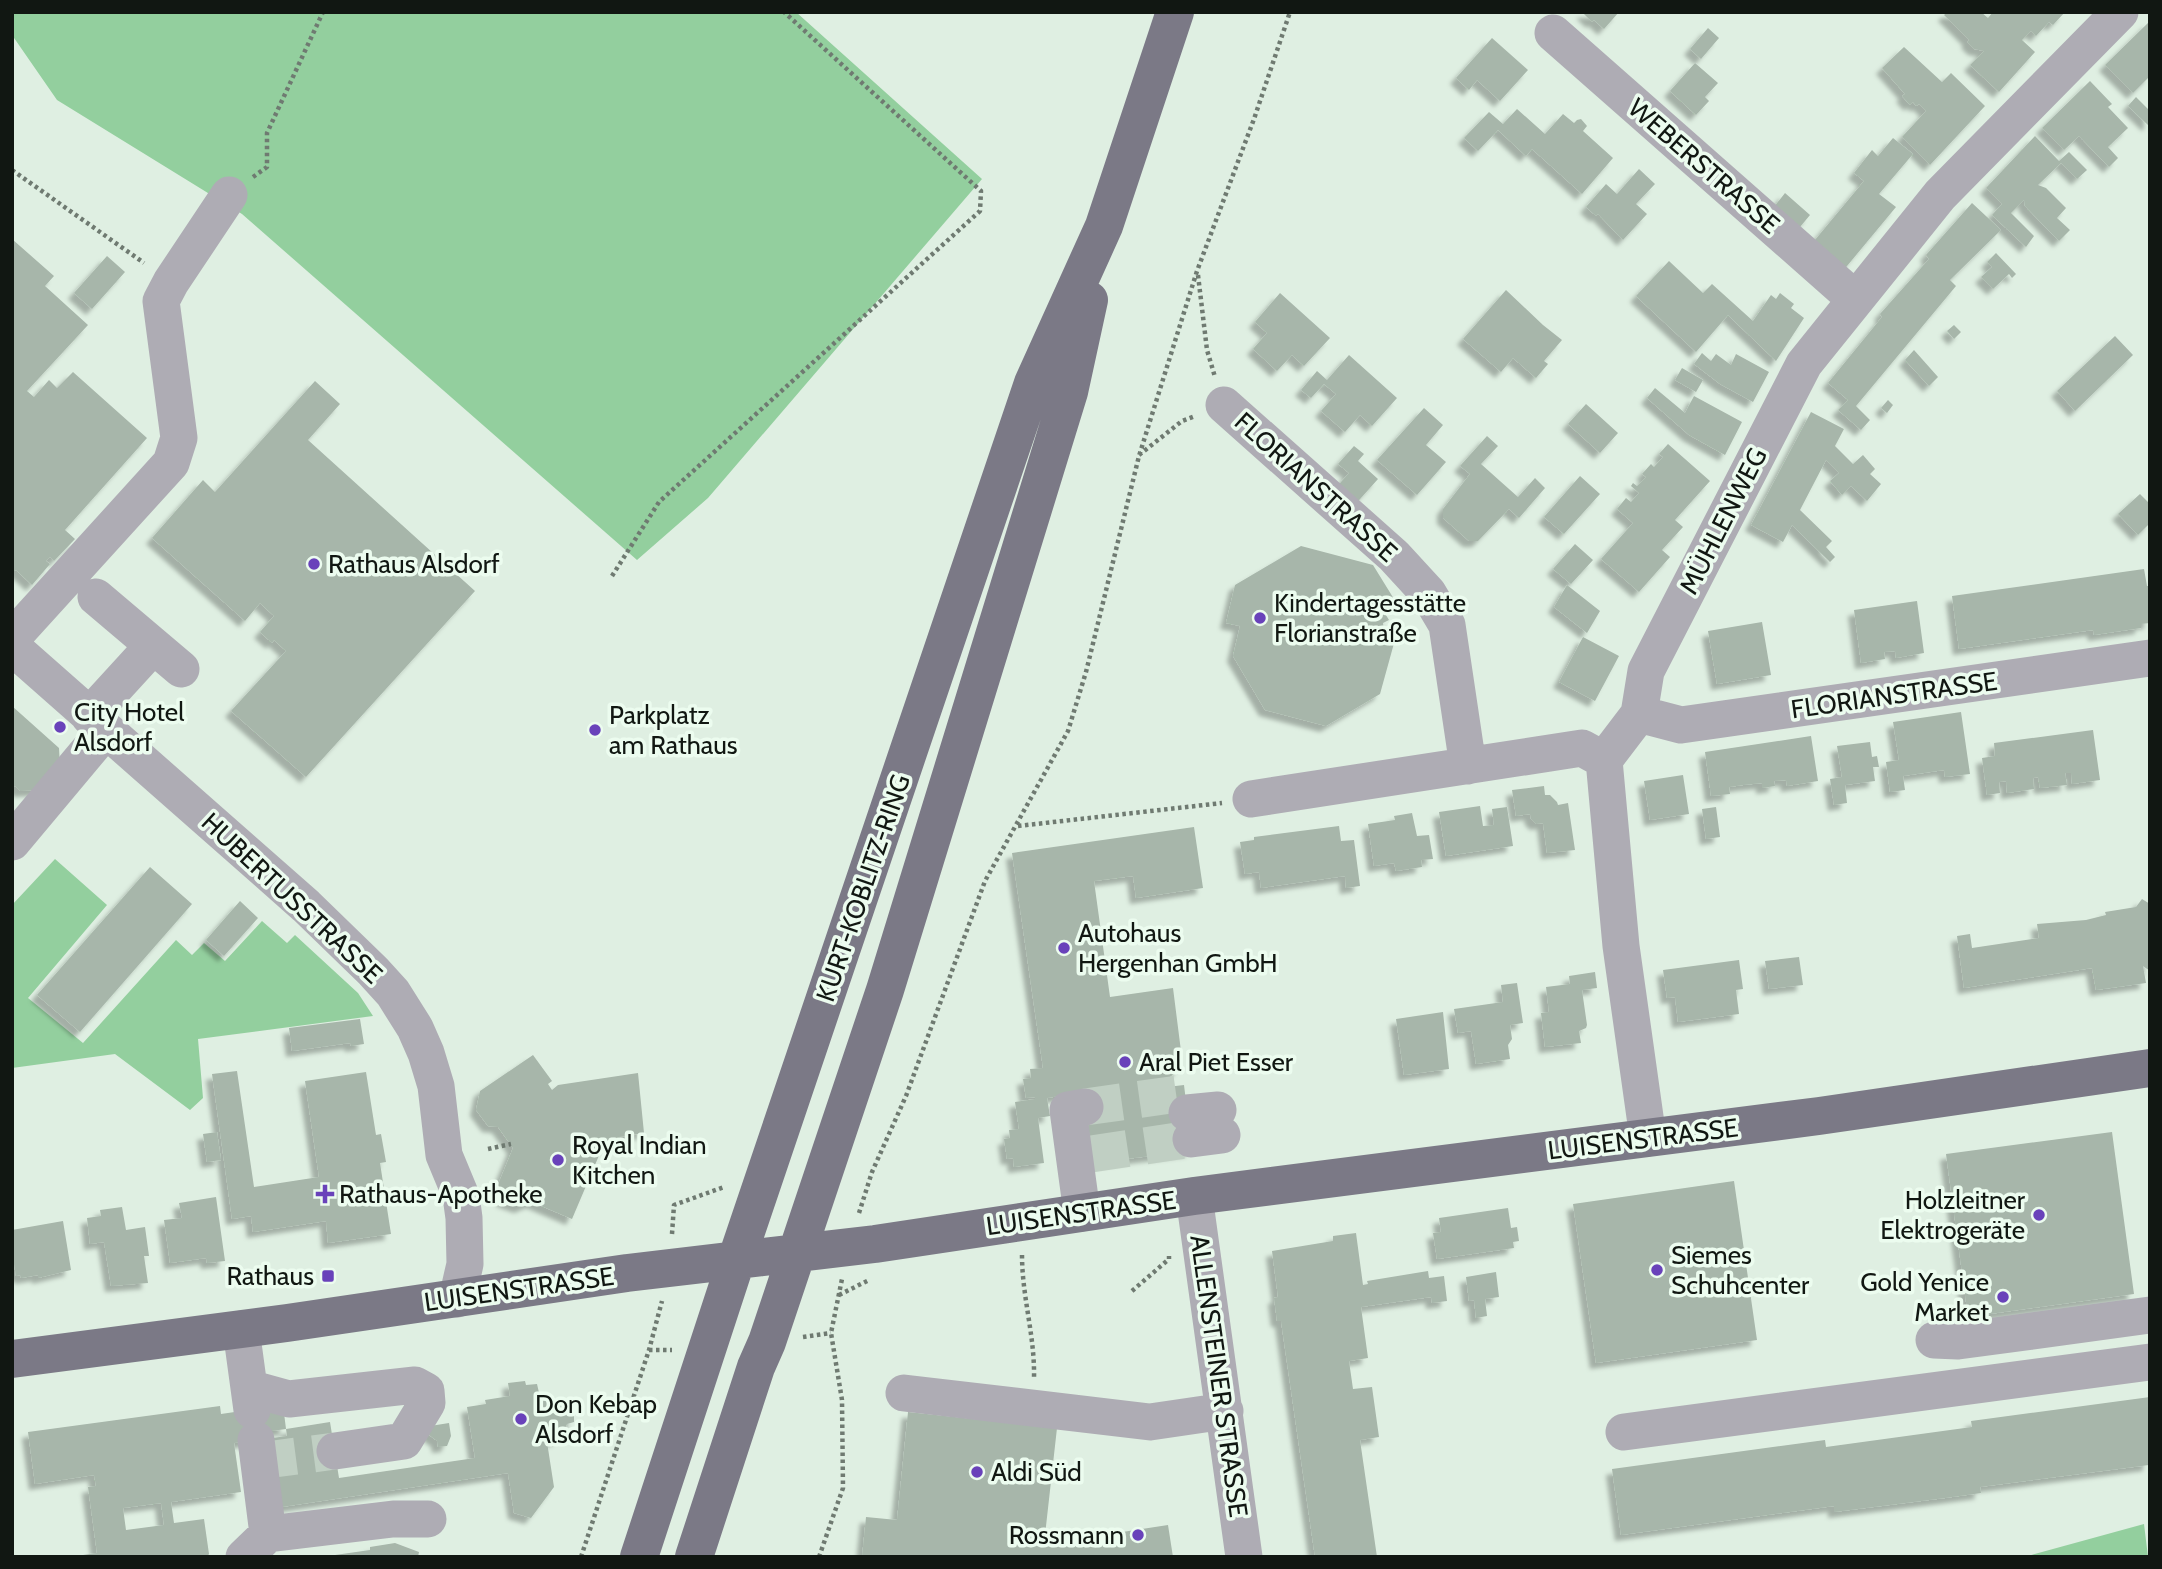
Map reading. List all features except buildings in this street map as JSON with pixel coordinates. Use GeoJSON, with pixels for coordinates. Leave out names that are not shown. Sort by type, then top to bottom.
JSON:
{"type":"FeatureCollection","features":[{"type":"Feature","properties":{"kind":"main road","name":"KURT-KOBLITZ-RING"},"geometry":{"type":"LineString","coordinates":[[639,1557],[736,1261],[1033,383],[1104,226],[1175,12]]}},
{"type":"Feature","properties":{"kind":"main road","name":"KURT-KOBLITZ-RING"},"geometry":{"type":"LineString","coordinates":[[694,1557],[885,990],[1069,392],[1104,226]]}},
{"type":"Feature","properties":{"kind":"main road","name":"LUISENSTRASSE"},"geometry":{"type":"LineString","coordinates":[[12,1359],[457,1299],[627,1273],[849,1247],[1194,1196],[1648,1138],[2150,1068]]}},
{"type":"Feature","properties":{"kind":"street","name":"MÜHLENWEG"},"geometry":{"type":"LineString","coordinates":[[1605,760],[1639,714],[1646,671],[1804,364],[1940,195],[2120,12]]}},
{"type":"Feature","properties":{"kind":"street","name":"WEBERSTRASSE"},"geometry":{"type":"LineString","coordinates":[[1553,33],[1856,299]]}},
{"type":"Feature","properties":{"kind":"street"},"geometry":{"type":"LineString","coordinates":[[12,638],[171,463],[179,438],[161,301],[229,195]]}},
{"type":"Feature","properties":{"kind":"street","name":"FLORIANSTRASSE"},"geometry":{"type":"LineString","coordinates":[[1224,405],[1394,556],[1428,593],[1447,625],[1468,766]]}},
{"type":"Feature","properties":{"kind":"street"},"geometry":{"type":"LineString","coordinates":[[96,597],[181,669]]}},
{"type":"Feature","properties":{"kind":"street"},"geometry":{"type":"LineString","coordinates":[[12,842],[153,646]]}},
{"type":"Feature","properties":{"kind":"street","name":"HUBERTUSSTRASSE"},"geometry":{"type":"LineString","coordinates":[[12,647],[306,906],[393,993],[415,1027],[436,1086],[444,1154],[461,1196],[465,1264],[457,1299]]}},
{"type":"Feature","properties":{"kind":"street","name":"FLORIANSTRASSE"},"geometry":{"type":"LineString","coordinates":[[1639,714],[1681,725],[2150,658]]}},
{"type":"Feature","properties":{"kind":"street"},"geometry":{"type":"LineString","coordinates":[[1251,799],[1582,748],[1605,760],[1622,946],[1648,1138]]}},
{"type":"Feature","properties":{"kind":"street"},"geometry":{"type":"LineString","coordinates":[[1082,1135],[1082,1213]]}},
{"type":"Feature","properties":{"kind":"street","name":"ALLENSTEINER STRASSE"},"geometry":{"type":"LineString","coordinates":[[1194,1196],[1244,1557]]}},
{"type":"Feature","properties":{"kind":"street"},"geometry":{"type":"LineString","coordinates":[[1934,1340],[1958,1341],[2150,1315]]}},
{"type":"Feature","properties":{"kind":"street"},"geometry":{"type":"LineString","coordinates":[[241,1329],[252,1413],[256,1545],[393,1519],[428,1519]]}},
{"type":"Feature","properties":{"kind":"street"},"geometry":{"type":"LineString","coordinates":[[1624,1433],[2150,1362]]}},
{"type":"Feature","properties":{"kind":"street"},"geometry":{"type":"LineString","coordinates":[[252,1413],[289,1399],[415,1385],[426,1391],[427,1403],[404,1441],[334,1451]]}},
{"type":"Feature","properties":{"kind":"street"},"geometry":{"type":"LineString","coordinates":[[904,1393],[1150,1422],[1225,1411]]}},
{"type":"Feature","properties":{"kind":"path"},"geometry":{"type":"LineString","coordinates":[[229,195],[267,167],[267,133],[323,12]]}},
{"type":"Feature","properties":{"kind":"path"},"geometry":{"type":"LineString","coordinates":[[612,576],[659,502],[980,211],[981,191],[784,12]]}},
{"type":"Feature","properties":{"kind":"path"},"geometry":{"type":"LineString","coordinates":[[819,1557],[843,1488],[842,1400],[831,1333],[849,1247],[872,1172],[906,1096],[985,881],[1068,730],[1086,672],[1139,456],[1197,271],[1254,119],[1290,12]]}},
{"type":"Feature","properties":{"kind":"path"},"geometry":{"type":"LineString","coordinates":[[12,170],[171,282]]}},
{"type":"Feature","properties":{"kind":"path","name":"FLORIANSTRASSE"},"geometry":{"type":"LineString","coordinates":[[1139,456],[1182,421],[1224,405],[1207,350],[1197,271]]}},
{"type":"Feature","properties":{"kind":"path"},"geometry":{"type":"LineString","coordinates":[[1017,826],[1251,799]]}},
{"type":"Feature","properties":{"kind":"path"},"geometry":{"type":"LineString","coordinates":[[488,1149],[511,1144]]}},
{"type":"Feature","properties":{"kind":"path"},"geometry":{"type":"LineString","coordinates":[[672,1237],[674,1205],[734,1186]]}},
{"type":"Feature","properties":{"kind":"path"},"geometry":{"type":"LineString","coordinates":[[1132,1291],[1169,1259],[1168,1245]]}},
{"type":"Feature","properties":{"kind":"path"},"geometry":{"type":"LineString","coordinates":[[1022,1267],[1035,1360],[1034,1409]]}},
{"type":"Feature","properties":{"kind":"path"},"geometry":{"type":"LineString","coordinates":[[581,1557],[649,1350],[662,1300]]}},
{"type":"Feature","properties":{"kind":"path"},"geometry":{"type":"LineString","coordinates":[[791,1338],[831,1333]]}},
{"type":"Feature","properties":{"kind":"path"},"geometry":{"type":"LineString","coordinates":[[649,1350],[675,1349]]}},
{"type":"Feature","properties":{"kind":"green space"},"geometry":{"type":"Polygon","coordinates":[[[12,12],[796,12],[982,179],[708,498],[637,560],[242,214],[57,100],[12,35],[12,12]]]}},
{"type":"Feature","properties":{"kind":"green space"},"geometry":{"type":"Polygon","coordinates":[[[55,859],[107,905],[28,998],[83,1043],[176,940],[192,955],[204,943],[225,961],[262,921],[287,943],[295,935],[358,993],[373,1016],[198,1039],[203,1098],[190,1110],[115,1054],[12,1068],[12,905],[55,859]]]}},
{"type":"Feature","properties":{"kind":"green space"},"geometry":{"type":"Polygon","coordinates":[[[2144,1524],[2148,1557],[2024,1557],[2144,1524]]]}},
{"type":"Feature","properties":{"kind":"tunnel"},"geometry":{"type":"LineString","coordinates":[[1085,1107],[1185,1093]]}},
{"type":"Feature","properties":{"kind":"tunnel"},"geometry":{"type":"LineString","coordinates":[[1091,1154],[1191,1139]]}},
{"type":"Feature","properties":{"kind":"tunnel"},"geometry":{"type":"LineString","coordinates":[[259,1461],[335,1451]]}},
{"type":"Feature","properties":{"kind":"place","name":"Rathaus Alsdorf"},"geometry":{"type":"Point","coordinates":[314,564]}},
{"type":"Feature","properties":{"kind":"place","name":"Kindertagesstätte Florianstraße"},"geometry":{"type":"Point","coordinates":[1260,618]}},
{"type":"Feature","properties":{"kind":"place","name":"City Hotel Alsdorf"},"geometry":{"type":"Point","coordinates":[60,727]}},
{"type":"Feature","properties":{"kind":"place","name":"Parkplatz am Rathaus"},"geometry":{"type":"Point","coordinates":[595,730]}},
{"type":"Feature","properties":{"kind":"place","name":"Autohaus Hergenhan GmbH"},"geometry":{"type":"Point","coordinates":[1064,948]}},
{"type":"Feature","properties":{"kind":"place","name":"Aral Piet Esser"},"geometry":{"type":"Point","coordinates":[1125,1062]}},
{"type":"Feature","properties":{"kind":"place","name":"Royal Indian Kitchen"},"geometry":{"type":"Point","coordinates":[558,1160]}},
{"type":"Feature","properties":{"kind":"place","name":"Rathaus-Apotheke"},"geometry":{"type":"Point","coordinates":[325,1194]}},
{"type":"Feature","properties":{"kind":"place","name":"Holzleitner Elektrogeräte"},"geometry":{"type":"Point","coordinates":[2039,1215]}},
{"type":"Feature","properties":{"kind":"place","name":"Siemes Schuhcenter"},"geometry":{"type":"Point","coordinates":[1657,1270]}},
{"type":"Feature","properties":{"kind":"place","name":"Rathaus"},"geometry":{"type":"Point","coordinates":[328,1276]}},
{"type":"Feature","properties":{"kind":"place","name":"Gold Yenice Market"},"geometry":{"type":"Point","coordinates":[2003,1297]}},
{"type":"Feature","properties":{"kind":"place","name":"Don Kebap Alsdorf"},"geometry":{"type":"Point","coordinates":[521,1419]}},
{"type":"Feature","properties":{"kind":"place","name":"Aldi Süd"},"geometry":{"type":"Point","coordinates":[977,1472]}},
{"type":"Feature","properties":{"kind":"place","name":"Rossmann"},"geometry":{"type":"Point","coordinates":[1138,1535]}}]}
